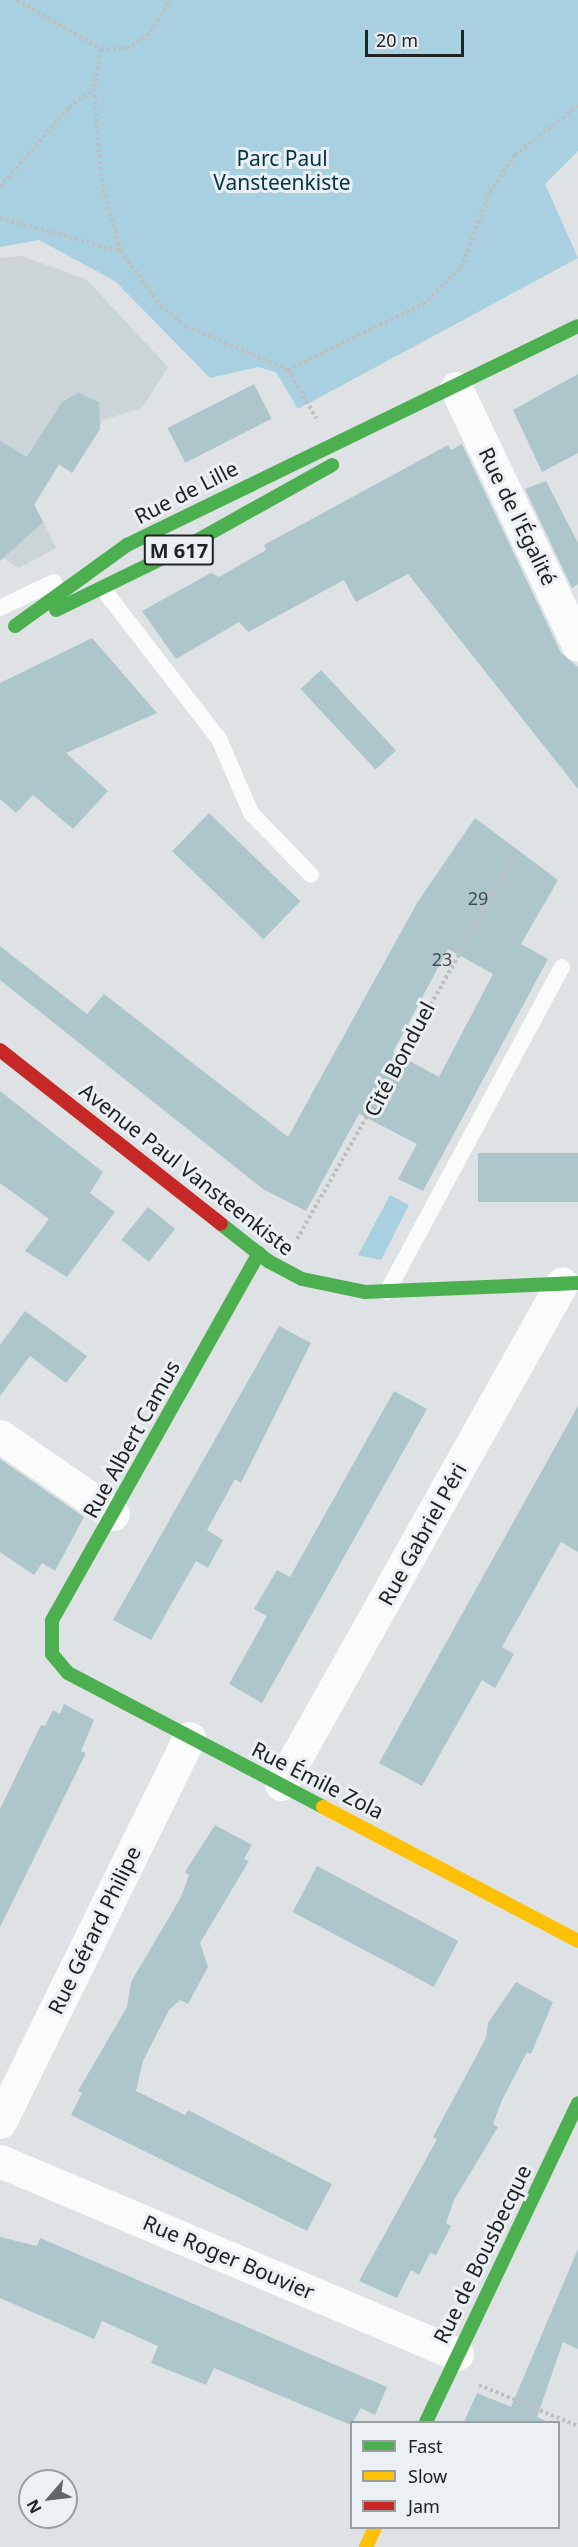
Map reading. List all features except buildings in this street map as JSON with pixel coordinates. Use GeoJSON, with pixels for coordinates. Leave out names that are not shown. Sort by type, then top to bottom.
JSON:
{"type":"FeatureCollection","features":[{"type":"Feature","properties":{"kind":"street","name":"Rue de Lille"},"geometry":{"type":"LineString","coordinates":[[15,626],[127,545],[328,446],[391,421],[578,326]]}},
{"type":"Feature","properties":{"kind":"street","name":"Rue de l'Égalité"},"geometry":{"type":"LineString","coordinates":[[456,388],[578,645]]}},
{"type":"Feature","properties":{"kind":"street","name":"Rue de Lille"},"geometry":{"type":"LineString","coordinates":[[0,633],[103,590],[302,482],[391,421]]}},
{"type":"Feature","properties":{"kind":"street","name":"Avenue Paul Vansteenkiste"},"geometry":{"type":"LineString","coordinates":[[0,1050],[259,1253],[280,1267],[321,1286],[387,1292],[570,1283]]}},
{"type":"Feature","properties":{"kind":"street","name":"Rue Albert Camus"},"geometry":{"type":"LineString","coordinates":[[50,1647],[52,1621],[259,1253]]}},
{"type":"Feature","properties":{"kind":"street","name":"Rue Gabriel Péri"},"geometry":{"type":"LineString","coordinates":[[281,1784],[570,1283]]}},
{"type":"Feature","properties":{"kind":"street"},"geometry":{"type":"LineString","coordinates":[[0,1436],[113,1514]]}},
{"type":"Feature","properties":{"kind":"street","name":"Rue Émile Zola"},"geometry":{"type":"LineString","coordinates":[[50,1647],[68,1673],[578,1941]]}},
{"type":"Feature","properties":{"kind":"street","name":"Rue Gérard Philipe"},"geometry":{"type":"LineString","coordinates":[[0,2122],[189,1738]]}},
{"type":"Feature","properties":{"kind":"street","name":"Rue de Bousbecque"},"geometry":{"type":"LineString","coordinates":[[426,2421],[578,2103]]}},
{"type":"Feature","properties":{"kind":"street","name":"Rue Roger Bouvier"},"geometry":{"type":"LineString","coordinates":[[0,2160],[453,2364]]}},
{"type":"Feature","properties":{"kind":"street"},"geometry":{"type":"LineString","coordinates":[[366,2547],[375,2529]]}},
{"type":"Feature","properties":{"kind":"lane"},"geometry":{"type":"LineString","coordinates":[[0,608],[127,545]]}},
{"type":"Feature","properties":{"kind":"lane"},"geometry":{"type":"LineString","coordinates":[[103,590],[219,739],[251,813],[311,875]]}},
{"type":"Feature","properties":{"kind":"lane"},"geometry":{"type":"LineString","coordinates":[[387,1292],[562,968]]}},
{"type":"Feature","properties":{"kind":"path"},"geometry":{"type":"LineString","coordinates":[[17,0],[100,49],[128,48],[147,36],[171,0]]}},
{"type":"Feature","properties":{"kind":"path"},"geometry":{"type":"LineString","coordinates":[[100,49],[94,89],[102,184],[121,252],[161,306],[186,326],[288,370],[328,446]]}},
{"type":"Feature","properties":{"kind":"path"},"geometry":{"type":"LineString","coordinates":[[0,187],[69,107],[94,89]]}},
{"type":"Feature","properties":{"kind":"path"},"geometry":{"type":"LineString","coordinates":[[288,370],[423,304],[461,268],[490,192],[515,155],[578,106]]}},
{"type":"Feature","properties":{"kind":"path"},"geometry":{"type":"LineString","coordinates":[[0,218],[121,252]]}},
{"type":"Feature","properties":{"kind":"path","name":"Cité Bonduel"},"geometry":{"type":"LineString","coordinates":[[280,1267],[519,850]]}},
{"type":"Feature","properties":{"kind":"path"},"geometry":{"type":"LineString","coordinates":[[453,2364],[578,2426]]}},
{"type":"Feature","properties":{"kind":"shaded area"},"geometry":{"type":"Polygon","coordinates":[[[22,256],[87,280],[168,367],[142,408],[103,420],[72,473],[59,465],[29,514],[34,523],[42,519],[56,548],[19,568],[0,556],[0,258],[22,256]]]}},
{"type":"Feature","properties":{"kind":"green space","name":"Parc Paul Vansteenkiste"},"geometry":{"type":"Polygon","coordinates":[[[0,0],[578,0],[578,151],[545,184],[578,258],[298,409],[276,372],[258,367],[210,378],[115,281],[39,240],[0,247],[0,0]]]}},
{"type":"Feature","properties":{"kind":"green space"},"geometry":{"type":"Polygon","coordinates":[[[390,1195],[409,1205],[381,1260],[358,1255],[390,1195]]]}},
{"type":"Feature","properties":{"kind":"traffic: fast"},"geometry":{"type":"LineString","coordinates":[[15,626],[127,545],[578,326]]}},
{"type":"Feature","properties":{"kind":"traffic: fast"},"geometry":{"type":"LineString","coordinates":[[56,610],[189,545],[332,465]]}},
{"type":"Feature","properties":{"kind":"traffic: fast"},"geometry":{"type":"LineString","coordinates":[[221,1224],[268,1261],[302,1279],[365,1292],[578,1283]]}},
{"type":"Feature","properties":{"kind":"traffic: fast"},"geometry":{"type":"LineString","coordinates":[[259,1253],[52,1621],[52,1654],[68,1673],[323,1807]]}},
{"type":"Feature","properties":{"kind":"traffic: fast"},"geometry":{"type":"LineString","coordinates":[[426,2421],[578,2103]]}},
{"type":"Feature","properties":{"kind":"traffic: slow"},"geometry":{"type":"LineString","coordinates":[[323,1807],[578,1941]]}},
{"type":"Feature","properties":{"kind":"traffic: slow"},"geometry":{"type":"LineString","coordinates":[[366,2547],[375,2529]]}},
{"type":"Feature","properties":{"kind":"traffic: jam"},"geometry":{"type":"LineString","coordinates":[[0,1050],[221,1224]]}}]}
